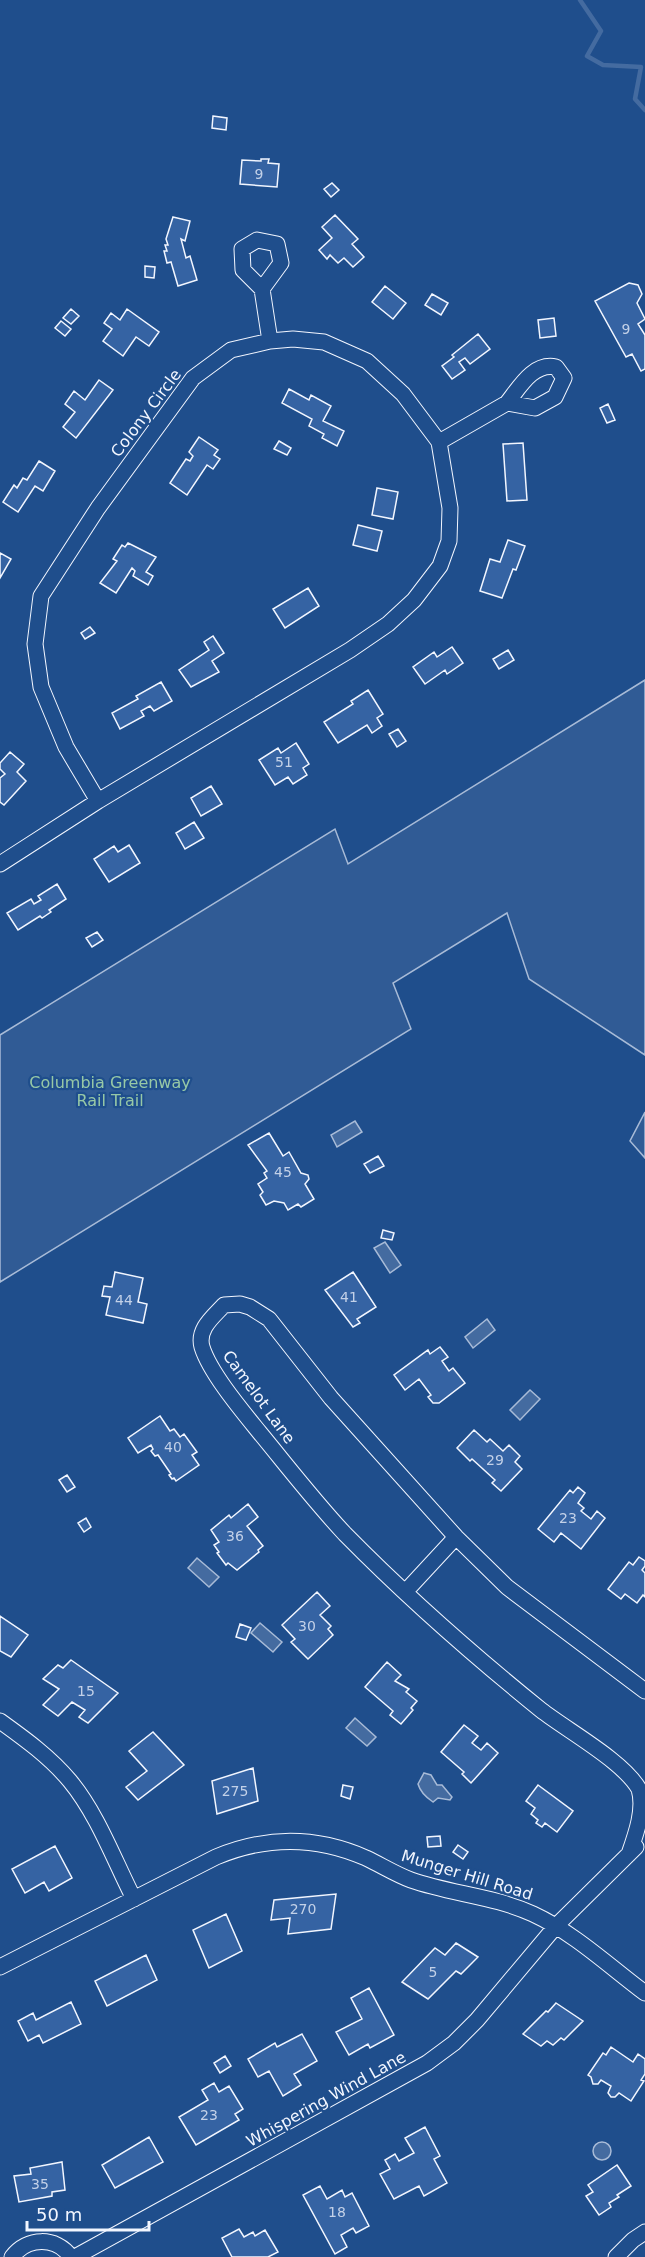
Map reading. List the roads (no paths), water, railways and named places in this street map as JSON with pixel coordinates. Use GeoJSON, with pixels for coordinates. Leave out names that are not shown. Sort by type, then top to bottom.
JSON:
{"type":"FeatureCollection","features":[{"type":"Feature","properties":{"kind":"street"},"geometry":{"type":"LineString","coordinates":[[262,289],[270,341]]}},
{"type":"Feature","properties":{"kind":"street","name":"Colony Circle"},"geometry":{"type":"LineString","coordinates":[[0,864],[98,801],[350,650],[388,624],[414,600],[440,566],[449,542],[450,508],[439,442],[403,394],[367,361],[324,342],[293,339],[270,341],[231,350],[193,378],[98,508],[41,596],[35,644],[41,687],[66,747],[98,801]]}},
{"type":"Feature","properties":{"kind":"street"},"geometry":{"type":"LineString","coordinates":[[439,442],[507,403]]}},
{"type":"Feature","properties":{"kind":"street","name":"Camelot Lane"},"geometry":{"type":"LineString","coordinates":[[645,1691],[507,1587],[456,1537],[331,1398],[269,1319],[250,1307],[240,1304],[224,1305],[204,1327],[202,1346],[214,1371],[257,1429],[345,1533],[459,1641],[542,1711],[626,1772],[645,1782]]}},
{"type":"Feature","properties":{"kind":"street"},"geometry":{"type":"LineString","coordinates":[[406,1591],[456,1537]]}},
{"type":"Feature","properties":{"kind":"street"},"geometry":{"type":"LineString","coordinates":[[0,1721],[38,1750],[70,1781],[84,1801],[134,1899]]}},
{"type":"Feature","properties":{"kind":"street","name":"Camelot Lane"},"geometry":{"type":"LineString","coordinates":[[626,1772],[640,1790],[644,1807],[629,1854]]}},
{"type":"Feature","properties":{"kind":"street","name":"Camelot Lane"},"geometry":{"type":"LineString","coordinates":[[556,1926],[645,1839]]}},
{"type":"Feature","properties":{"kind":"street","name":"Munger Hill Road"},"geometry":{"type":"LineString","coordinates":[[0,1967],[238,1847],[263,1842],[308,1841],[345,1850],[422,1884],[508,1905],[556,1926],[645,1992]]}},
{"type":"Feature","properties":{"kind":"street","name":"Whispering Wind Lane"},"geometry":{"type":"LineString","coordinates":[[75,2257],[427,2063],[454,2043],[477,2020],[556,1926]]}},
{"type":"Feature","properties":{"kind":"street"},"geometry":{"type":"LineString","coordinates":[[615,2257],[645,2232]]}},
{"type":"Feature","properties":{"kind":"street"},"geometry":{"type":"LineString","coordinates":[[12,2257],[28,2244],[42,2241],[56,2244],[71,2257]]}},
{"type":"Feature","properties":{"kind":"waterway"},"geometry":{"type":"LineString","coordinates":[[580,0],[601,31],[587,56],[603,65],[641,67],[635,99],[645,110]]}},
{"type":"Feature","properties":{"kind":"park label","name":"Columbia Greenway Rail Trail"},"geometry":{"type":"Point","coordinates":[110,1091]}}]}
